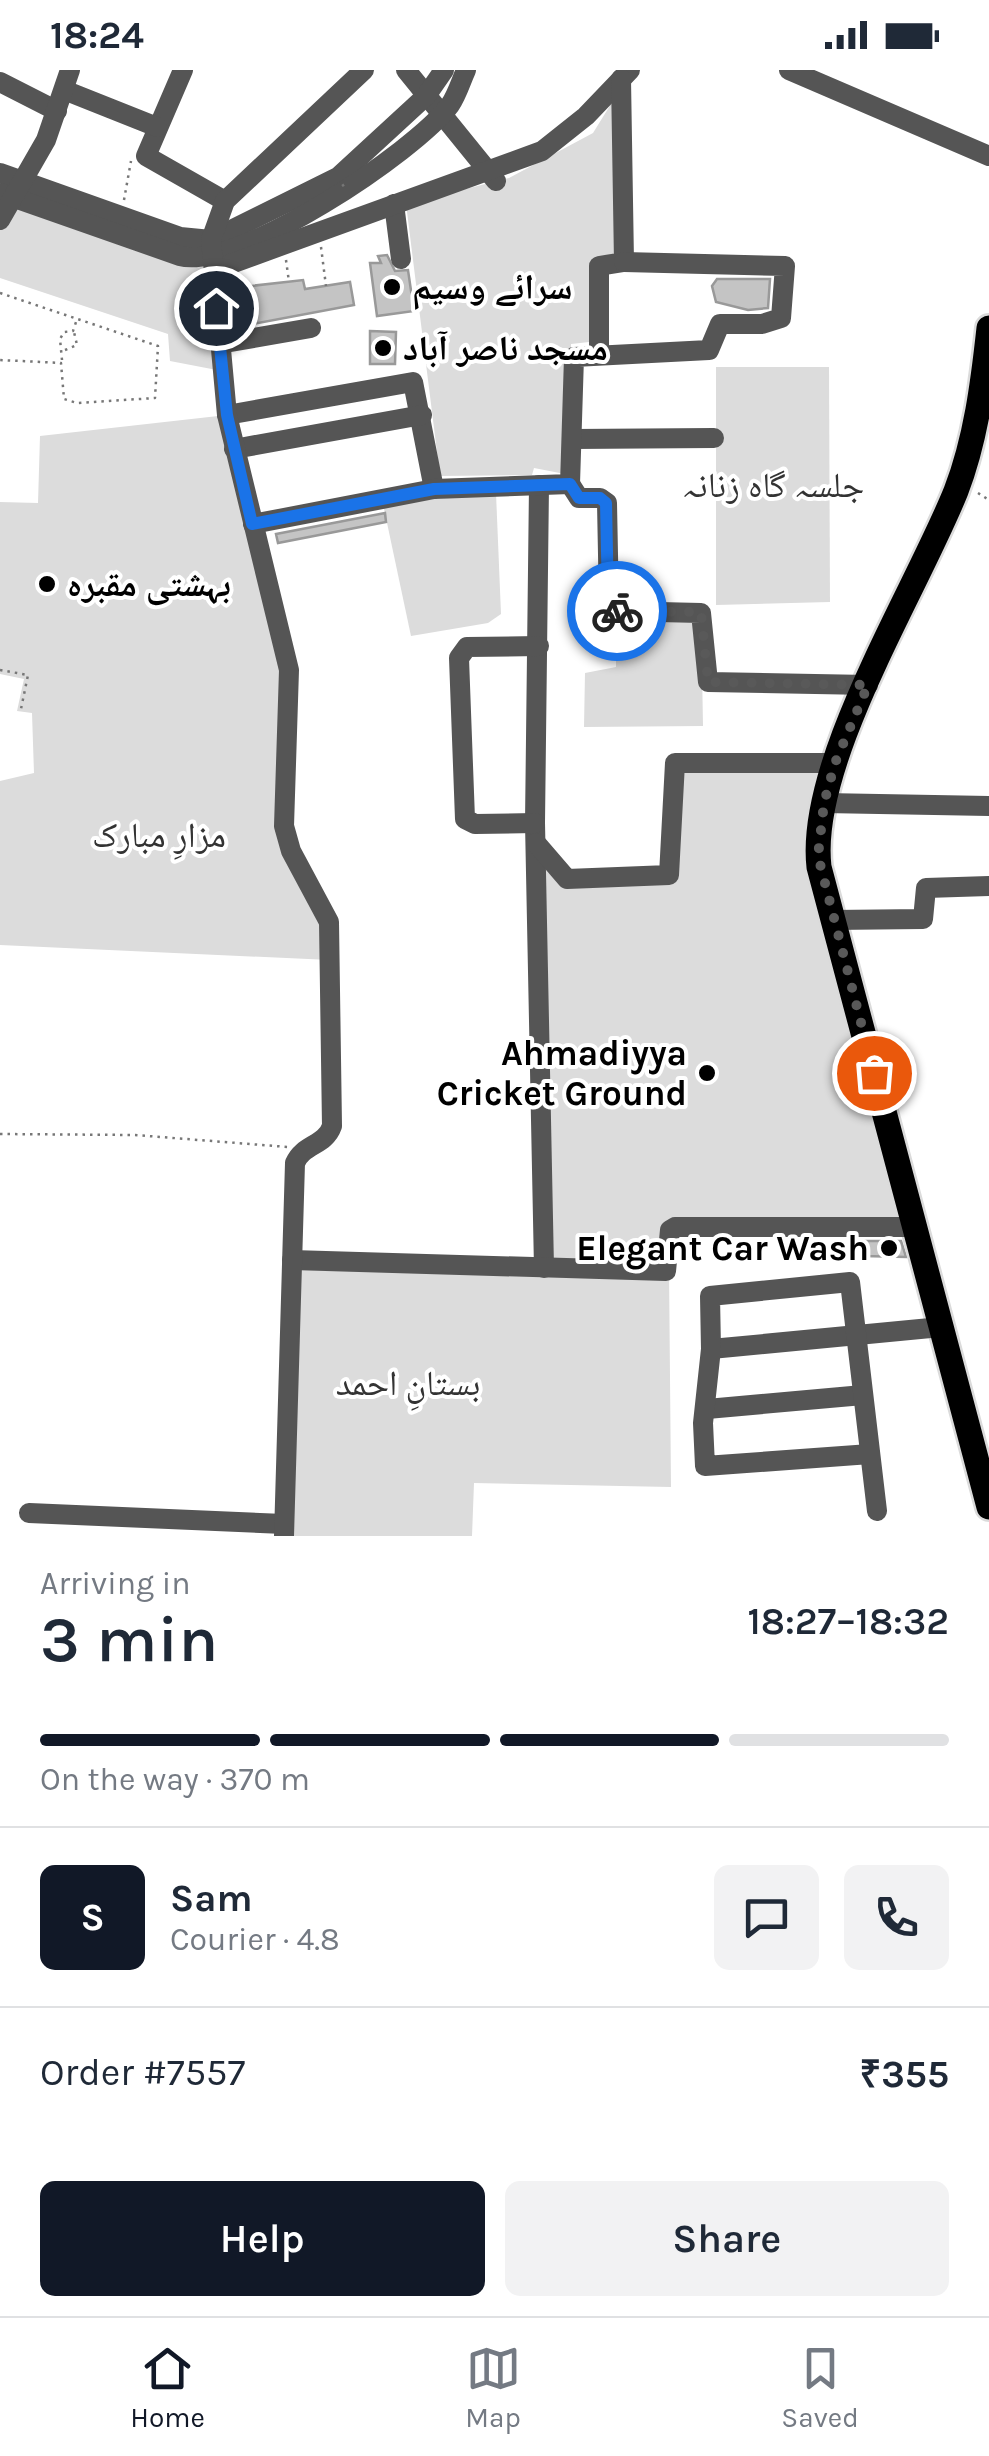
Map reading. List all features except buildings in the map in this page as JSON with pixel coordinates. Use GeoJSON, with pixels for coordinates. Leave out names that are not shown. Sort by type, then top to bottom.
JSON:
{"type":"FeatureCollection","features":[{"type":"Feature","properties":{"kind":"main road"},"geometry":{"type":"LineString","coordinates":[[988,340],[964,469],[835,763],[824,803],[818,856],[989,1507]]}},
{"type":"Feature","properties":{"kind":"street"},"geometry":{"type":"LineString","coordinates":[[182,70],[146,156],[223,204]]}},
{"type":"Feature","properties":{"kind":"street"},"geometry":{"type":"LineString","coordinates":[[29,1513],[284,1530],[295,1163],[303,1150],[324,1140],[332,1126],[330,934],[284,826],[289,670],[227,415],[212,250],[223,204],[364,70]]}},
{"type":"Feature","properties":{"kind":"street"},"geometry":{"type":"LineString","coordinates":[[406,70],[492,177]]}},
{"type":"Feature","properties":{"kind":"street"},"geometry":{"type":"LineString","coordinates":[[342,185],[426,96],[444,70]]}},
{"type":"Feature","properties":{"kind":"street"},"geometry":{"type":"LineString","coordinates":[[12,191],[122,216],[212,250],[342,185],[441,114],[466,70]]}},
{"type":"Feature","properties":{"kind":"street"},"geometry":{"type":"LineString","coordinates":[[789,70],[989,156]]}},
{"type":"Feature","properties":{"kind":"street"},"geometry":{"type":"LineString","coordinates":[[0,173],[12,191],[180,256],[318,230],[492,177],[559,139],[625,75]]}},
{"type":"Feature","properties":{"kind":"street"},"geometry":{"type":"LineString","coordinates":[[624,262],[625,75]]}},
{"type":"Feature","properties":{"kind":"street"},"geometry":{"type":"LineString","coordinates":[[0,220],[56,112],[67,80],[157,127]]}},
{"type":"Feature","properties":{"kind":"street"},"geometry":{"type":"LineString","coordinates":[[0,82],[56,112]]}},
{"type":"Feature","properties":{"kind":"street"},"geometry":{"type":"LineString","coordinates":[[394,204],[401,260]]}},
{"type":"Feature","properties":{"kind":"street"},"geometry":{"type":"LineString","coordinates":[[600,353],[599,266],[624,262],[784,266],[781,318],[762,324],[720,324],[714,330],[712,348],[580,354],[572,362],[570,484],[579,498],[600,498],[606,503],[609,606],[616,611],[701,612],[708,682],[868,685]]}},
{"type":"Feature","properties":{"kind":"street"},"geometry":{"type":"LineString","coordinates":[[219,344],[310,328]]}},
{"type":"Feature","properties":{"kind":"street"},"geometry":{"type":"LineString","coordinates":[[227,415],[412,382],[422,415],[434,489]]}},
{"type":"Feature","properties":{"kind":"street"},"geometry":{"type":"LineString","coordinates":[[321,397],[328,432]]}},
{"type":"Feature","properties":{"kind":"street"},"geometry":{"type":"LineString","coordinates":[[234,449],[422,415]]}},
{"type":"Feature","properties":{"kind":"street"},"geometry":{"type":"LineString","coordinates":[[572,439],[714,438]]}},
{"type":"Feature","properties":{"kind":"street"},"geometry":{"type":"LineString","coordinates":[[252,524],[434,489],[570,484]]}},
{"type":"Feature","properties":{"kind":"street"},"geometry":{"type":"LineString","coordinates":[[539,485],[536,833],[544,1268]]}},
{"type":"Feature","properties":{"kind":"street"},"geometry":{"type":"LineString","coordinates":[[536,833],[465,819],[459,658],[467,647],[538,646]]}},
{"type":"Feature","properties":{"kind":"street"},"geometry":{"type":"LineString","coordinates":[[536,833],[562,878],[669,875],[675,763],[835,763]]}},
{"type":"Feature","properties":{"kind":"street"},"geometry":{"type":"LineString","coordinates":[[824,803],[989,806]]}},
{"type":"Feature","properties":{"kind":"street"},"geometry":{"type":"LineString","coordinates":[[834,920],[923,919],[926,888],[989,886]]}},
{"type":"Feature","properties":{"kind":"street"},"geometry":{"type":"LineString","coordinates":[[292,1260],[668,1270],[670,1233],[676,1228],[915,1227]]}},
{"type":"Feature","properties":{"kind":"street"},"geometry":{"type":"LineString","coordinates":[[870,1454],[709,1467],[704,1461],[711,1349],[708,1299],[714,1294],[845,1280],[851,1284],[877,1511]]}},
{"type":"Feature","properties":{"kind":"street"},"geometry":{"type":"LineString","coordinates":[[711,1349],[941,1327]]}},
{"type":"Feature","properties":{"kind":"street"},"geometry":{"type":"LineString","coordinates":[[707,1409],[863,1395]]}},
{"type":"Feature","properties":{"kind":"path"},"geometry":{"type":"LineString","coordinates":[[122,216],[128,162],[146,156]]}},
{"type":"Feature","properties":{"kind":"path"},"geometry":{"type":"LineString","coordinates":[[318,230],[326,286]]}},
{"type":"Feature","properties":{"kind":"path"},"geometry":{"type":"LineString","coordinates":[[0,293],[158,346],[155,398],[77,403],[64,399],[64,350],[60,338],[64,332],[73,331]]}},
{"type":"Feature","properties":{"kind":"path"},"geometry":{"type":"LineString","coordinates":[[64,350],[77,344],[73,331],[78,318]]}},
{"type":"Feature","properties":{"kind":"path"},"geometry":{"type":"LineString","coordinates":[[0,360],[61,363]]}},
{"type":"Feature","properties":{"kind":"path"},"geometry":{"type":"LineString","coordinates":[[0,670],[28,675],[20,709]]}},
{"type":"Feature","properties":{"kind":"path"},"geometry":{"type":"LineString","coordinates":[[0,1134],[135,1135],[303,1150]]}},
{"type":"Feature","properties":{"kind":"green space"},"geometry":{"type":"Polygon","coordinates":[[[619,91],[622,260],[597,262],[598,341],[571,344],[570,475],[534,468],[532,475],[440,476],[406,204],[509,178],[593,133],[619,91]]]}},
{"type":"Feature","properties":{"kind":"green space"},"geometry":{"type":"Polygon","coordinates":[[[14,198],[204,258],[222,371],[170,361],[168,334],[0,278],[0,220],[14,198]]]}},
{"type":"Feature","properties":{"kind":"green space","name":"جلسہ گاہ زنانہ"},"geometry":{"type":"Polygon","coordinates":[[[716,367],[829,367],[830,602],[716,605],[716,367]]]}},
{"type":"Feature","properties":{"kind":"green space","name":"مزارِ مبارک"},"geometry":{"type":"Polygon","coordinates":[[[227,415],[289,670],[282,800],[330,960],[0,945],[0,781],[34,773],[32,713],[17,711],[24,679],[0,674],[0,502],[38,503],[40,436],[227,415]]]}},
{"type":"Feature","properties":{"kind":"green space"},"geometry":{"type":"Polygon","coordinates":[[[496,493],[501,614],[488,623],[411,636],[383,504],[496,493]]]}},
{"type":"Feature","properties":{"kind":"green space"},"geometry":{"type":"Polygon","coordinates":[[[616,611],[701,613],[703,726],[584,727],[585,673],[616,667],[616,611]]]}},
{"type":"Feature","properties":{"kind":"green space","name":"بستانِ احمد"},"geometry":{"type":"Polygon","coordinates":[[[835,763],[818,846],[915,1227],[676,1227],[669,1268],[671,1487],[474,1483],[472,1536],[285,1536],[292,1260],[544,1265],[536,843],[559,874],[665,876],[673,769],[835,763]]]}},
{"type":"Feature","properties":{"kind":"way so far"},"geometry":{"type":"LineString","coordinates":[[617,611],[701,612],[704,674],[708,682],[868,685],[835,763],[824,803],[818,856],[874,1073]]}},
{"type":"Feature","properties":{"kind":"place","name":"سرائے وسیم"},"geometry":{"type":"Point","coordinates":[392,287]}},
{"type":"Feature","properties":{"kind":"place","name":"مسجد ناصر آباد"},"geometry":{"type":"Point","coordinates":[383,348]}},
{"type":"Feature","properties":{"kind":"place","name":"بہشتی مقبرہ"},"geometry":{"type":"Point","coordinates":[47,584]}},
{"type":"Feature","properties":{"kind":"place","name":"Ahmadiyya Cricket Ground"},"geometry":{"type":"Point","coordinates":[707,1073]}},
{"type":"Feature","properties":{"kind":"place","name":"Elegant Car Wash"},"geometry":{"type":"Point","coordinates":[889,1248]}},
{"type":"Feature","properties":{"kind":"route"},"geometry":{"type":"LineString","coordinates":[[216,308],[227,415],[252,524],[434,489],[570,484],[579,498],[600,498],[606,503],[608,600],[612,610],[617,611]]}}]}
